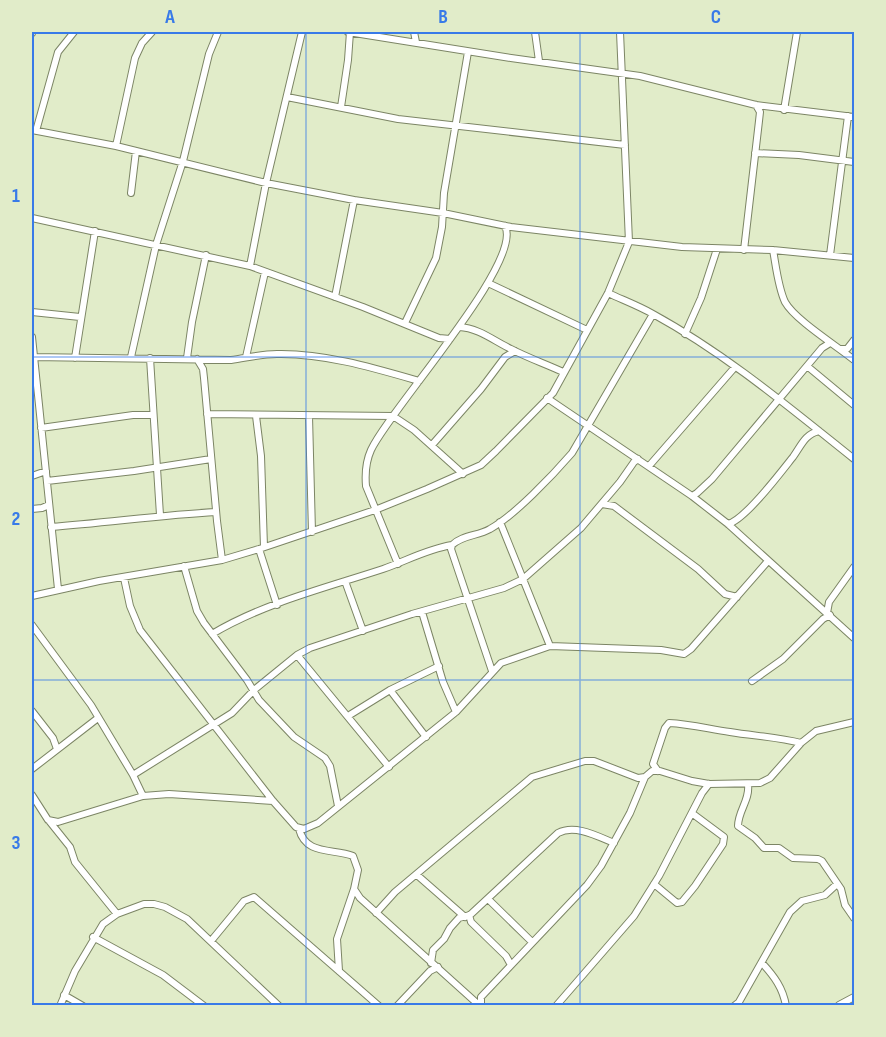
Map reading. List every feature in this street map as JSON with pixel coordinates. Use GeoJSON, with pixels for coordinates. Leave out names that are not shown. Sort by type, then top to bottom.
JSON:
{"type":"FeatureCollection","features":[{"type":"Feature","properties":{"kind":"street"},"geometry":{"type":"LineString","coordinates":[[74,32],[57,54],[34,130],[183,161],[266,183],[505,226],[629,242],[717,249],[773,250],[855,258]]}},
{"type":"Feature","properties":{"kind":"street"},"geometry":{"type":"LineString","coordinates":[[116,146],[135,58],[138,49],[152,32]]}},
{"type":"Feature","properties":{"kind":"street"},"geometry":{"type":"LineString","coordinates":[[131,357],[156,245],[183,161],[209,54],[218,32]]}},
{"type":"Feature","properties":{"kind":"street"},"geometry":{"type":"LineString","coordinates":[[250,266],[266,183],[302,32]]}},
{"type":"Feature","properties":{"kind":"street"},"geometry":{"type":"LineString","coordinates":[[341,107],[348,60],[349,32],[468,52],[621,73],[784,110],[851,116],[830,255]]}},
{"type":"Feature","properties":{"kind":"street"},"geometry":{"type":"LineString","coordinates":[[414,32],[416,42]]}},
{"type":"Feature","properties":{"kind":"street"},"geometry":{"type":"LineString","coordinates":[[535,32],[539,61]]}},
{"type":"Feature","properties":{"kind":"street"},"geometry":{"type":"LineString","coordinates":[[32,596],[58,589],[222,560],[375,510],[481,465],[553,393],[608,293],[629,242],[620,32]]}},
{"type":"Feature","properties":{"kind":"street"},"geometry":{"type":"LineString","coordinates":[[784,110],[797,32]]}},
{"type":"Feature","properties":{"kind":"street"},"geometry":{"type":"LineString","coordinates":[[405,323],[436,258],[468,52]]}},
{"type":"Feature","properties":{"kind":"street"},"geometry":{"type":"LineString","coordinates":[[287,97],[398,119],[625,145]]}},
{"type":"Feature","properties":{"kind":"street"},"geometry":{"type":"LineString","coordinates":[[744,250],[760,112],[756,105]]}},
{"type":"Feature","properties":{"kind":"street"},"geometry":{"type":"LineString","coordinates":[[131,193],[136,151]]}},
{"type":"Feature","properties":{"kind":"street"},"geometry":{"type":"LineString","coordinates":[[755,153],[799,155],[855,162]]}},
{"type":"Feature","properties":{"kind":"street"},"geometry":{"type":"LineString","coordinates":[[335,297],[354,200]]}},
{"type":"Feature","properties":{"kind":"street"},"geometry":{"type":"LineString","coordinates":[[32,218],[250,266],[405,323],[439,338],[450,339]]}},
{"type":"Feature","properties":{"kind":"street"},"geometry":{"type":"LineString","coordinates":[[398,564],[366,486],[371,450],[488,283],[504,252],[508,232],[505,226]]}},
{"type":"Feature","properties":{"kind":"street"},"geometry":{"type":"LineString","coordinates":[[75,358],[95,231]]}},
{"type":"Feature","properties":{"kind":"street"},"geometry":{"type":"LineString","coordinates":[[686,334],[717,249]]}},
{"type":"Feature","properties":{"kind":"street"},"geometry":{"type":"LineString","coordinates":[[773,250],[785,301],[792,311],[830,343],[855,360]]}},
{"type":"Feature","properties":{"kind":"street"},"geometry":{"type":"LineString","coordinates":[[187,358],[206,255]]}},
{"type":"Feature","properties":{"kind":"street"},"geometry":{"type":"LineString","coordinates":[[246,357],[265,272]]}},
{"type":"Feature","properties":{"kind":"street"},"geometry":{"type":"LineString","coordinates":[[488,283],[587,330]]}},
{"type":"Feature","properties":{"kind":"street"},"geometry":{"type":"LineString","coordinates":[[608,293],[653,314],[686,334],[779,399],[855,459]]}},
{"type":"Feature","properties":{"kind":"street"},"geometry":{"type":"LineString","coordinates":[[32,312],[80,317]]}},
{"type":"Feature","properties":{"kind":"street"},"geometry":{"type":"LineString","coordinates":[[212,634],[244,616],[398,564],[422,552],[452,545],[459,540],[487,531],[500,522],[558,470],[572,453],[653,314]]}},
{"type":"Feature","properties":{"kind":"street"},"geometry":{"type":"LineString","coordinates":[[459,327],[470,328],[482,333],[515,351],[563,372]]}},
{"type":"Feature","properties":{"kind":"street"},"geometry":{"type":"LineString","coordinates":[[32,337],[34,396],[41,428],[58,589]]}},
{"type":"Feature","properties":{"kind":"street"},"geometry":{"type":"LineString","coordinates":[[837,348],[847,349],[855,340]]}},
{"type":"Feature","properties":{"kind":"street"},"geometry":{"type":"LineString","coordinates":[[692,496],[712,479],[822,348],[830,343]]}},
{"type":"Feature","properties":{"kind":"street"},"geometry":{"type":"LineString","coordinates":[[432,445],[481,389],[505,357],[515,351]]}},
{"type":"Feature","properties":{"kind":"street"},"geometry":{"type":"LineString","coordinates":[[33,357],[231,360],[277,354],[302,355],[355,364],[419,381]]}},
{"type":"Feature","properties":{"kind":"street"},"geometry":{"type":"LineString","coordinates":[[150,358],[160,515]]}},
{"type":"Feature","properties":{"kind":"street"},"geometry":{"type":"LineString","coordinates":[[197,359],[203,369],[222,560]]}},
{"type":"Feature","properties":{"kind":"street"},"geometry":{"type":"LineString","coordinates":[[807,366],[855,405]]}},
{"type":"Feature","properties":{"kind":"street"},"geometry":{"type":"LineString","coordinates":[[649,466],[735,367]]}},
{"type":"Feature","properties":{"kind":"street"},"geometry":{"type":"LineString","coordinates":[[547,398],[649,466],[728,524],[855,638]]}},
{"type":"Feature","properties":{"kind":"street"},"geometry":{"type":"LineString","coordinates":[[207,414],[393,416],[402,420],[463,474]]}},
{"type":"Feature","properties":{"kind":"street"},"geometry":{"type":"LineString","coordinates":[[41,428],[133,415],[152,415]]}},
{"type":"Feature","properties":{"kind":"street"},"geometry":{"type":"LineString","coordinates":[[256,416],[261,456],[262,548],[277,604]]}},
{"type":"Feature","properties":{"kind":"street"},"geometry":{"type":"LineString","coordinates":[[309,416],[312,532]]}},
{"type":"Feature","properties":{"kind":"street"},"geometry":{"type":"LineString","coordinates":[[728,524],[736,522],[756,501],[805,439],[819,431]]}},
{"type":"Feature","properties":{"kind":"street"},"geometry":{"type":"LineString","coordinates":[[47,481],[211,459]]}},
{"type":"Feature","properties":{"kind":"street"},"geometry":{"type":"LineString","coordinates":[[133,775],[232,713],[254,690],[297,655],[310,648],[467,597],[504,588],[523,579],[581,528],[638,459]]}},
{"type":"Feature","properties":{"kind":"street"},"geometry":{"type":"LineString","coordinates":[[32,476],[46,471]]}},
{"type":"Feature","properties":{"kind":"street"},"geometry":{"type":"LineString","coordinates":[[602,504],[608,503],[614,506],[698,569],[725,594],[737,597]]}},
{"type":"Feature","properties":{"kind":"street"},"geometry":{"type":"LineString","coordinates":[[32,509],[49,505]]}},
{"type":"Feature","properties":{"kind":"street"},"geometry":{"type":"LineString","coordinates":[[51,527],[160,515],[216,512]]}},
{"type":"Feature","properties":{"kind":"street"},"geometry":{"type":"LineString","coordinates":[[500,522],[550,646]]}},
{"type":"Feature","properties":{"kind":"street"},"geometry":{"type":"LineString","coordinates":[[452,545],[451,549],[492,671]]}},
{"type":"Feature","properties":{"kind":"street"},"geometry":{"type":"LineString","coordinates":[[299,829],[310,828],[456,712],[501,663],[550,646],[630,648],[684,654],[692,649],[768,561]]}},
{"type":"Feature","properties":{"kind":"street"},"geometry":{"type":"LineString","coordinates":[[184,566],[197,611],[259,700],[286,730],[324,758],[330,766],[338,806]]}},
{"type":"Feature","properties":{"kind":"street"},"geometry":{"type":"LineString","coordinates":[[752,681],[783,659],[828,614],[829,602],[855,567]]}},
{"type":"Feature","properties":{"kind":"street"},"geometry":{"type":"LineString","coordinates":[[124,578],[130,606],[140,630],[267,794],[299,829],[304,841],[320,850],[353,856],[358,870],[338,939],[339,971]]}},
{"type":"Feature","properties":{"kind":"street"},"geometry":{"type":"LineString","coordinates":[[345,581],[363,631]]}},
{"type":"Feature","properties":{"kind":"street"},"geometry":{"type":"LineString","coordinates":[[422,612],[443,682],[456,712]]}},
{"type":"Feature","properties":{"kind":"street"},"geometry":{"type":"LineString","coordinates":[[32,625],[82,692],[133,775],[143,796]]}},
{"type":"Feature","properties":{"kind":"street"},"geometry":{"type":"LineString","coordinates":[[297,655],[389,767]]}},
{"type":"Feature","properties":{"kind":"street"},"geometry":{"type":"LineString","coordinates":[[348,716],[390,690],[439,666]]}},
{"type":"Feature","properties":{"kind":"street"},"geometry":{"type":"LineString","coordinates":[[390,690],[426,736]]}},
{"type":"Feature","properties":{"kind":"street"},"geometry":{"type":"LineString","coordinates":[[32,711],[53,738],[57,749]]}},
{"type":"Feature","properties":{"kind":"street"},"geometry":{"type":"LineString","coordinates":[[32,769],[98,718]]}},
{"type":"Feature","properties":{"kind":"street"},"geometry":{"type":"LineString","coordinates":[[480,1005],[481,997],[587,885],[601,866],[630,813],[645,777],[652,771],[710,784],[760,783],[770,778],[801,743],[816,731],[855,722]]}},
{"type":"Feature","properties":{"kind":"street"},"geometry":{"type":"LineString","coordinates":[[658,771],[654,764],[665,728],[669,723],[782,738],[801,743]]}},
{"type":"Feature","properties":{"kind":"street"},"geometry":{"type":"LineString","coordinates":[[376,913],[394,892],[532,777],[585,761],[594,761],[639,778],[645,777]]}},
{"type":"Feature","properties":{"kind":"street"},"geometry":{"type":"LineString","coordinates":[[556,1005],[634,916],[693,814],[702,793],[710,784]]}},
{"type":"Feature","properties":{"kind":"street"},"geometry":{"type":"LineString","coordinates":[[748,785],[749,792],[742,806],[738,826],[756,838],[764,848],[779,848],[793,858],[822,861],[841,889],[848,912],[855,918]]}},
{"type":"Feature","properties":{"kind":"street"},"geometry":{"type":"LineString","coordinates":[[50,822],[58,822],[143,796],[170,794],[273,801]]}},
{"type":"Feature","properties":{"kind":"street"},"geometry":{"type":"LineString","coordinates":[[260,800],[267,794]]}},
{"type":"Feature","properties":{"kind":"street"},"geometry":{"type":"LineString","coordinates":[[32,795],[34,801],[70,847],[75,862],[117,914]]}},
{"type":"Feature","properties":{"kind":"street"},"geometry":{"type":"LineString","coordinates":[[654,884],[677,903],[682,902],[696,886],[723,844],[724,837],[693,814]]}},
{"type":"Feature","properties":{"kind":"street"},"geometry":{"type":"LineString","coordinates":[[398,1005],[430,971],[434,965],[433,950],[456,921],[467,916],[562,831],[580,831],[614,843]]}},
{"type":"Feature","properties":{"kind":"street"},"geometry":{"type":"LineString","coordinates":[[417,875],[467,916],[506,956],[511,965]]}},
{"type":"Feature","properties":{"kind":"street"},"geometry":{"type":"LineString","coordinates":[[734,1005],[739,1002],[762,963],[784,918],[796,905],[825,895],[837,884]]}},
{"type":"Feature","properties":{"kind":"street"},"geometry":{"type":"LineString","coordinates":[[354,889],[376,913],[480,1005]]}},
{"type":"Feature","properties":{"kind":"street"},"geometry":{"type":"LineString","coordinates":[[211,941],[247,898],[254,897],[379,1005]]}},
{"type":"Feature","properties":{"kind":"street"},"geometry":{"type":"LineString","coordinates":[[488,898],[532,942]]}},
{"type":"Feature","properties":{"kind":"street"},"geometry":{"type":"LineString","coordinates":[[60,1005],[93,937],[103,924],[117,914],[144,904],[154,904],[180,914],[279,1005]]}},
{"type":"Feature","properties":{"kind":"street"},"geometry":{"type":"LineString","coordinates":[[93,937],[164,975],[201,1004]]}},
{"type":"Feature","properties":{"kind":"street"},"geometry":{"type":"LineString","coordinates":[[762,963],[777,982],[786,1005]]}},
{"type":"Feature","properties":{"kind":"street"},"geometry":{"type":"LineString","coordinates":[[64,995],[83,1005]]}},
{"type":"Feature","properties":{"kind":"street"},"geometry":{"type":"LineString","coordinates":[[843,1004],[855,998]]}}]}
